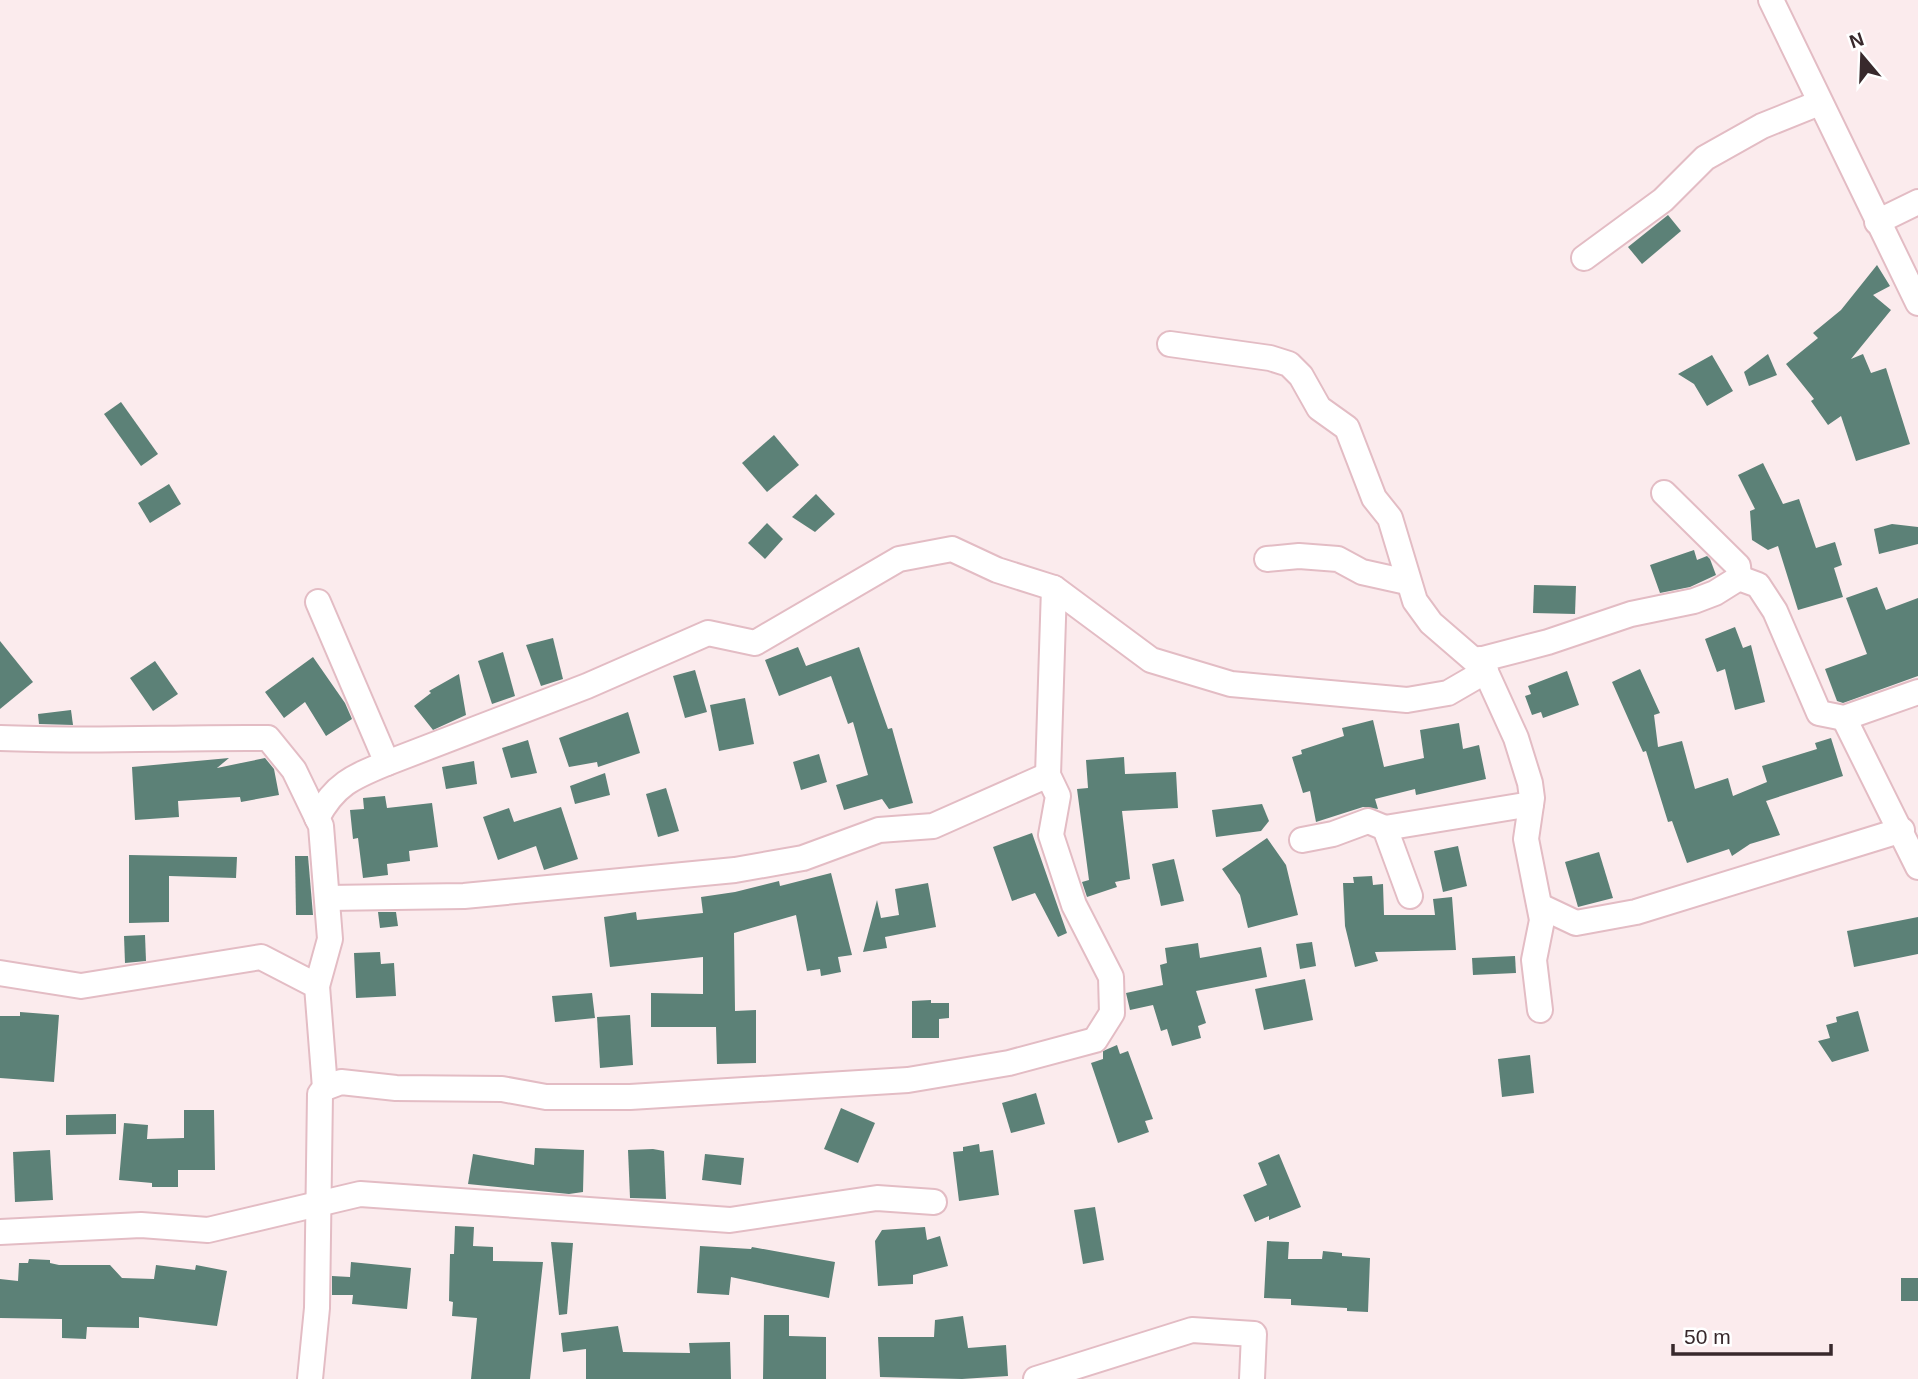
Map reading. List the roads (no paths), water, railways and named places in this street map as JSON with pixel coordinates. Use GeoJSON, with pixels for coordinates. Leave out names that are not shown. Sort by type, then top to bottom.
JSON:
{"type":"FeatureCollection","features":[{"type":"Feature","properties":{"kind":"street"},"geometry":{"type":"LineString","coordinates":[[1771,0],[1918,303]]}},
{"type":"Feature","properties":{"kind":"street"},"geometry":{"type":"LineString","coordinates":[[1584,258],[1663,200],[1705,158],[1762,126],[1819,103]]}},
{"type":"Feature","properties":{"kind":"street"},"geometry":{"type":"LineString","coordinates":[[1877,222],[1918,202]]}},
{"type":"Feature","properties":{"kind":"street"},"geometry":{"type":"LineString","coordinates":[[1170,344],[1270,358],[1289,364],[1301,376],[1319,408],[1347,428],[1374,498],[1390,518],[1407,582],[1415,601],[1431,623],[1483,665],[1516,738],[1530,783],[1531,804],[1526,839],[1542,919],[1534,960],[1540,1010]]}},
{"type":"Feature","properties":{"kind":"street"},"geometry":{"type":"LineString","coordinates":[[1664,493],[1738,566],[1739,578]]}},
{"type":"Feature","properties":{"kind":"street"},"geometry":{"type":"LineString","coordinates":[[317,818],[326,802],[346,780],[587,686],[708,633],[755,643],[899,559],[951,549],[998,570],[1054,588],[1151,660],[1231,684],[1407,700],[1448,693],[1483,665],[1630,614],[1694,601],[1716,593],[1739,578]]}},
{"type":"Feature","properties":{"kind":"street"},"geometry":{"type":"LineString","coordinates":[[1267,559],[1299,556],[1338,559],[1362,572],[1407,582]]}},
{"type":"Feature","properties":{"kind":"street"},"geometry":{"type":"LineString","coordinates":[[1739,578],[1758,585],[1774,611],[1815,708],[1823,715],[1844,718],[1918,692]]}},
{"type":"Feature","properties":{"kind":"street"},"geometry":{"type":"LineString","coordinates":[[310,1379],[317,1308],[320,1094],[325,1088],[341,1082],[396,1088],[502,1089],[546,1097],[630,1097],[828,1085],[908,1080],[1009,1063],[1095,1040],[1112,1013],[1111,977],[1074,905],[1051,835],[1058,796],[1048,775],[1054,588]]}},
{"type":"Feature","properties":{"kind":"street"},"geometry":{"type":"LineString","coordinates":[[318,602],[387,763]]}},
{"type":"Feature","properties":{"kind":"street"},"geometry":{"type":"LineString","coordinates":[[1844,718],[1902,830],[1918,867]]}},
{"type":"Feature","properties":{"kind":"street"},"geometry":{"type":"LineString","coordinates":[[0,738],[83,741],[184,737],[268,738],[294,770],[321,826],[330,939],[317,986],[325,1088]]}},
{"type":"Feature","properties":{"kind":"street"},"geometry":{"type":"LineString","coordinates":[[327,898],[464,896],[749,867],[803,858],[879,830],[933,826],[1048,775]]}},
{"type":"Feature","properties":{"kind":"street"},"geometry":{"type":"LineString","coordinates":[[1301,839],[1333,834],[1368,821],[1385,828],[1531,804]]}},
{"type":"Feature","properties":{"kind":"street"},"geometry":{"type":"LineString","coordinates":[[1385,828],[1394,843],[1410,896]]}},
{"type":"Feature","properties":{"kind":"street"},"geometry":{"type":"LineString","coordinates":[[1540,906],[1576,923],[1636,912],[1902,830]]}},
{"type":"Feature","properties":{"kind":"street"},"geometry":{"type":"LineString","coordinates":[[0,973],[81,986],[261,957],[317,986]]}},
{"type":"Feature","properties":{"kind":"street"},"geometry":{"type":"LineString","coordinates":[[0,1231],[141,1225],[208,1230],[360,1194],[730,1220],[877,1198],[934,1202]]}},
{"type":"Feature","properties":{"kind":"street"},"geometry":{"type":"LineString","coordinates":[[1036,1379],[1192,1330],[1254,1334],[1252,1379]]}}]}
